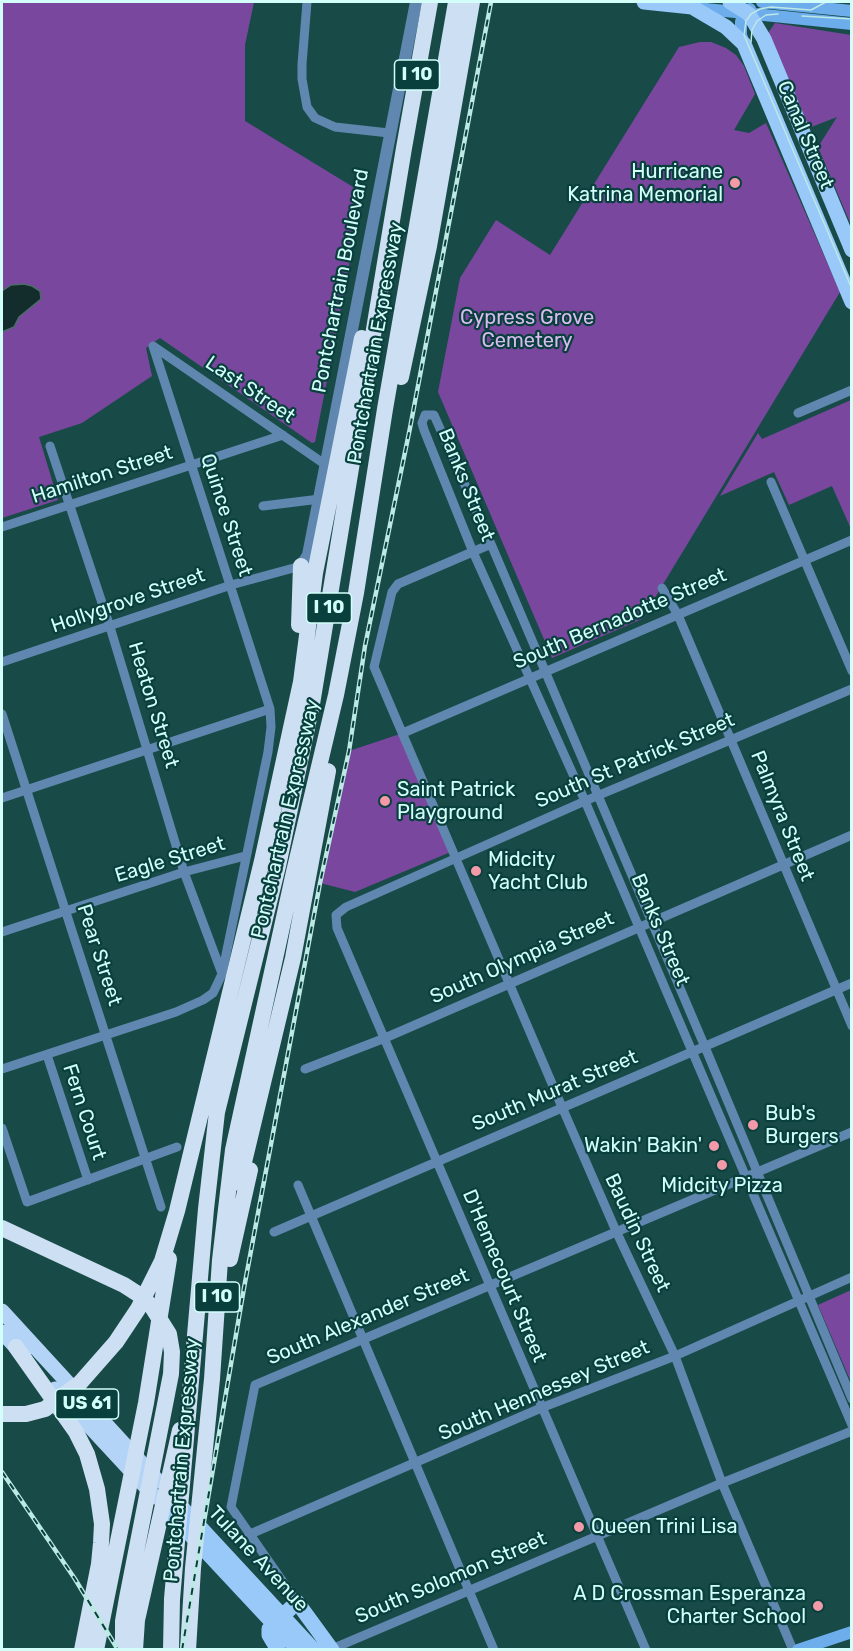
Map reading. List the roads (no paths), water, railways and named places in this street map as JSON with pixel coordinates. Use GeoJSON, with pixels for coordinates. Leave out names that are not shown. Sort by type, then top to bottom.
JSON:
{"type":"FeatureCollection","features":[{"type":"Feature","properties":{"kind":"highway","name":"Pontchartrain Expressway"},"geometry":{"type":"LineString","coordinates":[[171,1650],[172,1599],[206,1209],[217,1112],[286,830],[312,704],[430,2]]}},
{"type":"Feature","properties":{"kind":"highway","name":"Pontchartrain Expressway"},"geometry":{"type":"LineString","coordinates":[[188,1650],[220,1260],[233,1150],[336,695],[356,592],[385,409],[456,2]]}},
{"type":"Feature","properties":{"kind":"highway"},"geometry":{"type":"LineString","coordinates":[[385,409],[398,394],[429,246],[472,2]]}},
{"type":"Feature","properties":{"kind":"highway"},"geometry":{"type":"LineString","coordinates":[[2,1414],[26,1414],[45,1409],[80,1383],[111,1348],[138,1309],[162,1261],[169,1209],[262,861],[282,772],[301,682],[315,573],[334,471],[377,263],[386,253]]}},
{"type":"Feature","properties":{"kind":"highway"},"geometry":{"type":"LineString","coordinates":[[282,772],[280,763],[299,628],[301,566]]}},
{"type":"Feature","properties":{"kind":"highway"},"geometry":{"type":"LineString","coordinates":[[135,1650],[137,1620],[173,1453],[201,1357],[255,1111],[293,958],[340,704],[336,695]]}},
{"type":"Feature","properties":{"kind":"highway"},"geometry":{"type":"LineString","coordinates":[[207,1536],[189,1503],[187,1491],[192,1450],[249,1175],[270,1057]]}},
{"type":"Feature","properties":{"kind":"highway"},"geometry":{"type":"LineString","coordinates":[[96,1650],[146,1403],[169,1209]]}},
{"type":"Feature","properties":{"kind":"highway"},"geometry":{"type":"LineString","coordinates":[[2,1228],[133,1291],[153,1307],[169,1334],[172,1352],[171,1374],[123,1621],[123,1650]]}},
{"type":"Feature","properties":{"kind":"highway","name":"US 61"},"geometry":{"type":"LineString","coordinates":[[2,1311],[170,1504]]}},
{"type":"Feature","properties":{"kind":"highway","name":"US 61"},"geometry":{"type":"LineString","coordinates":[[2,1332],[170,1504]]}},
{"type":"Feature","properties":{"kind":"highway"},"geometry":{"type":"LineString","coordinates":[[16,1347],[76,1432],[87,1454],[97,1489],[102,1524],[101,1543],[82,1650]]}},
{"type":"Feature","properties":{"kind":"highway"},"geometry":{"type":"LineString","coordinates":[[128,1598],[128,1650]]}},
{"type":"Feature","properties":{"kind":"highway"},"geometry":{"type":"LineString","coordinates":[[104,1605],[108,1650]]}},
{"type":"Feature","properties":{"kind":"main road"},"geometry":{"type":"LineString","coordinates":[[644,2],[852,24]]}},
{"type":"Feature","properties":{"kind":"main road","name":"Canal Street"},"geometry":{"type":"LineString","coordinates":[[730,2],[746,13],[764,39],[852,250]]}},
{"type":"Feature","properties":{"kind":"main road"},"geometry":{"type":"LineString","coordinates":[[762,2],[824,4],[852,11]]}},
{"type":"Feature","properties":{"kind":"main road"},"geometry":{"type":"LineString","coordinates":[[744,44],[741,22],[746,13],[767,2]]}},
{"type":"Feature","properties":{"kind":"main road"},"geometry":{"type":"LineString","coordinates":[[818,19],[824,4]]}},
{"type":"Feature","properties":{"kind":"main road","name":"Canal Street"},"geometry":{"type":"LineString","coordinates":[[692,7],[726,27],[744,44],[852,302]]}},
{"type":"Feature","properties":{"kind":"main road"},"geometry":{"type":"LineString","coordinates":[[764,39],[763,27],[767,21],[776,16]]}},
{"type":"Feature","properties":{"kind":"main road"},"geometry":{"type":"LineString","coordinates":[[786,146],[806,139]]}},
{"type":"Feature","properties":{"kind":"main road","name":"Tulane Avenue"},"geometry":{"type":"LineString","coordinates":[[170,1504],[207,1536],[314,1650]]}},
{"type":"Feature","properties":{"kind":"main road","name":"Tulane Avenue"},"geometry":{"type":"LineString","coordinates":[[170,1504],[298,1650]]}},
{"type":"Feature","properties":{"kind":"main road"},"geometry":{"type":"LineString","coordinates":[[278,1650],[269,1635],[269,1629],[297,1602],[332,1649]]}},
{"type":"Feature","properties":{"kind":"main road"},"geometry":{"type":"LineString","coordinates":[[798,1650],[852,1632]]}},
{"type":"Feature","properties":{"kind":"street"},"geometry":{"type":"LineString","coordinates":[[307,2],[302,72],[307,107],[315,118],[335,127],[389,133]]}},
{"type":"Feature","properties":{"kind":"street","name":"Pontchartrain Boulevard"},"geometry":{"type":"LineString","coordinates":[[301,566],[308,555],[320,499],[416,2]]}},
{"type":"Feature","properties":{"kind":"street","name":"Last Street"},"geometry":{"type":"LineString","coordinates":[[153,346],[326,465]]}},
{"type":"Feature","properties":{"kind":"street","name":"Quince Street"},"geometry":{"type":"LineString","coordinates":[[106,1035],[176,1012],[203,1000],[216,989],[222,974],[271,728],[266,694],[153,346]]}},
{"type":"Feature","properties":{"kind":"street"},"geometry":{"type":"LineString","coordinates":[[798,413],[852,390]]}},
{"type":"Feature","properties":{"kind":"street","name":"Banks Street"},"geometry":{"type":"LineString","coordinates":[[852,1400],[803,1298],[745,1176],[585,801],[473,552],[424,429],[422,423],[425,415],[434,415],[705,1047],[755,1172],[803,1298],[852,1425]]}},
{"type":"Feature","properties":{"kind":"street","name":"Hamilton Street"},"geometry":{"type":"LineString","coordinates":[[2,527],[283,435]]}},
{"type":"Feature","properties":{"kind":"street","name":"Heaton Street"},"geometry":{"type":"LineString","coordinates":[[50,446],[110,627],[184,872],[222,974]]}},
{"type":"Feature","properties":{"kind":"street"},"geometry":{"type":"LineString","coordinates":[[771,482],[852,671]]}},
{"type":"Feature","properties":{"kind":"street"},"geometry":{"type":"LineString","coordinates":[[450,496],[466,489]]}},
{"type":"Feature","properties":{"kind":"street"},"geometry":{"type":"LineString","coordinates":[[263,506],[320,499]]}},
{"type":"Feature","properties":{"kind":"street","name":"South Bernadotte Street"},"geometry":{"type":"LineString","coordinates":[[403,733],[545,670],[852,540]]}},
{"type":"Feature","properties":{"kind":"street"},"geometry":{"type":"LineString","coordinates":[[473,552],[491,544]]}},
{"type":"Feature","properties":{"kind":"street","name":"Baudin Street"},"geometry":{"type":"LineString","coordinates":[[473,552],[398,584],[392,592],[374,667],[616,1231],[675,1356],[722,1483],[793,1650]]}},
{"type":"Feature","properties":{"kind":"street","name":"Hollygrove Street"},"geometry":{"type":"LineString","coordinates":[[2,662],[231,585],[301,566]]}},
{"type":"Feature","properties":{"kind":"street","name":"Palmyra Street"},"geometry":{"type":"LineString","coordinates":[[662,588],[678,615],[852,1026]]}},
{"type":"Feature","properties":{"kind":"street","name":"South St Patrick Street"},"geometry":{"type":"LineString","coordinates":[[336,915],[346,907],[585,801],[852,689]]}},
{"type":"Feature","properties":{"kind":"street"},"geometry":{"type":"LineString","coordinates":[[2,798],[270,709]]}},
{"type":"Feature","properties":{"kind":"street","name":"Pear Street"},"geometry":{"type":"LineString","coordinates":[[2,714],[145,1158],[169,1209]]}},
{"type":"Feature","properties":{"kind":"street","name":"South Olympia Street"},"geometry":{"type":"LineString","coordinates":[[305,1069],[385,1038],[852,835]]}},
{"type":"Feature","properties":{"kind":"street","name":"Eagle Street"},"geometry":{"type":"LineString","coordinates":[[2,932],[184,872],[245,856]]}},
{"type":"Feature","properties":{"kind":"street","name":"D'Hemecourt Street"},"geometry":{"type":"LineString","coordinates":[[336,915],[337,928],[646,1650]]}},
{"type":"Feature","properties":{"kind":"street","name":"South Murat Street"},"geometry":{"type":"LineString","coordinates":[[274,1232],[852,983]]}},
{"type":"Feature","properties":{"kind":"street"},"geometry":{"type":"LineString","coordinates":[[2,1069],[106,1035]]}},
{"type":"Feature","properties":{"kind":"street","name":"Fern Court"},"geometry":{"type":"LineString","coordinates":[[47,1055],[88,1180]]}},
{"type":"Feature","properties":{"kind":"street"},"geometry":{"type":"LineString","coordinates":[[2,1128],[27,1202],[177,1147]]}},
{"type":"Feature","properties":{"kind":"street","name":"South Alexander Street"},"geometry":{"type":"LineString","coordinates":[[263,1382],[489,1284],[852,1132]]}},
{"type":"Feature","properties":{"kind":"street"},"geometry":{"type":"LineString","coordinates":[[298,1185],[494,1650]]}},
{"type":"Feature","properties":{"kind":"street","name":"South Hennessey Street"},"geometry":{"type":"LineString","coordinates":[[248,1535],[541,1408],[675,1356],[852,1277]]}},
{"type":"Feature","properties":{"kind":"street","name":"Tulane Avenue"},"geometry":{"type":"LineString","coordinates":[[263,1382],[255,1385],[253,1390],[230,1502],[248,1535],[297,1602]]}},
{"type":"Feature","properties":{"kind":"street","name":"South Solomon Street"},"geometry":{"type":"LineString","coordinates":[[332,1649],[722,1483],[852,1431]]}},
{"type":"Feature","properties":{"kind":"water"},"geometry":{"type":"Polygon","coordinates":[[[24,284],[40,291],[41,299],[19,317],[14,327],[2,332],[2,291],[11,285],[24,284]]]}},
{"type":"Feature","properties":{"kind":"tram line"},"geometry":{"type":"LineString","coordinates":[[826,2],[811,10],[771,7],[760,9],[751,14],[746,21],[744,35],[852,289]]}},
{"type":"Feature","properties":{"kind":"tram line"},"geometry":{"type":"LineString","coordinates":[[751,42],[752,30],[757,21],[766,15],[778,14]]}},
{"type":"Feature","properties":{"kind":"tram line"},"geometry":{"type":"LineString","coordinates":[[802,16],[852,19]]}},
{"type":"Feature","properties":{"kind":"railway"},"geometry":{"type":"LineString","coordinates":[[182,1650],[244,1288],[320,883],[349,751],[365,646],[410,428],[491,2]]}},
{"type":"Feature","properties":{"kind":"railway"},"geometry":{"type":"LineString","coordinates":[[2,1472],[75,1579],[118,1650]]}},
{"type":"Feature","properties":{"kind":"place","name":"Hurricane Katrina Memorial"},"geometry":{"type":"Point","coordinates":[735,183]}},
{"type":"Feature","properties":{"kind":"place","name":"Saint Patrick Playground"},"geometry":{"type":"Point","coordinates":[385,801]}},
{"type":"Feature","properties":{"kind":"place","name":"Midcity Yacht Club"},"geometry":{"type":"Point","coordinates":[476,871]}},
{"type":"Feature","properties":{"kind":"place","name":"Bub's Burgers"},"geometry":{"type":"Point","coordinates":[753,1125]}},
{"type":"Feature","properties":{"kind":"place","name":"Wakin' Bakin'"},"geometry":{"type":"Point","coordinates":[714,1146]}},
{"type":"Feature","properties":{"kind":"place","name":"Midcity Pizza"},"geometry":{"type":"Point","coordinates":[722,1165]}},
{"type":"Feature","properties":{"kind":"place","name":"Queen Trini Lisa"},"geometry":{"type":"Point","coordinates":[579,1527]}},
{"type":"Feature","properties":{"kind":"place","name":"A D Crossman Esperanza Charter School"},"geometry":{"type":"Point","coordinates":[818,1606]}},
{"type":"Feature","properties":{"kind":"park label","name":"Cypress Grove Cemetery"},"geometry":{"type":"Point","coordinates":[527,330]}}]}
